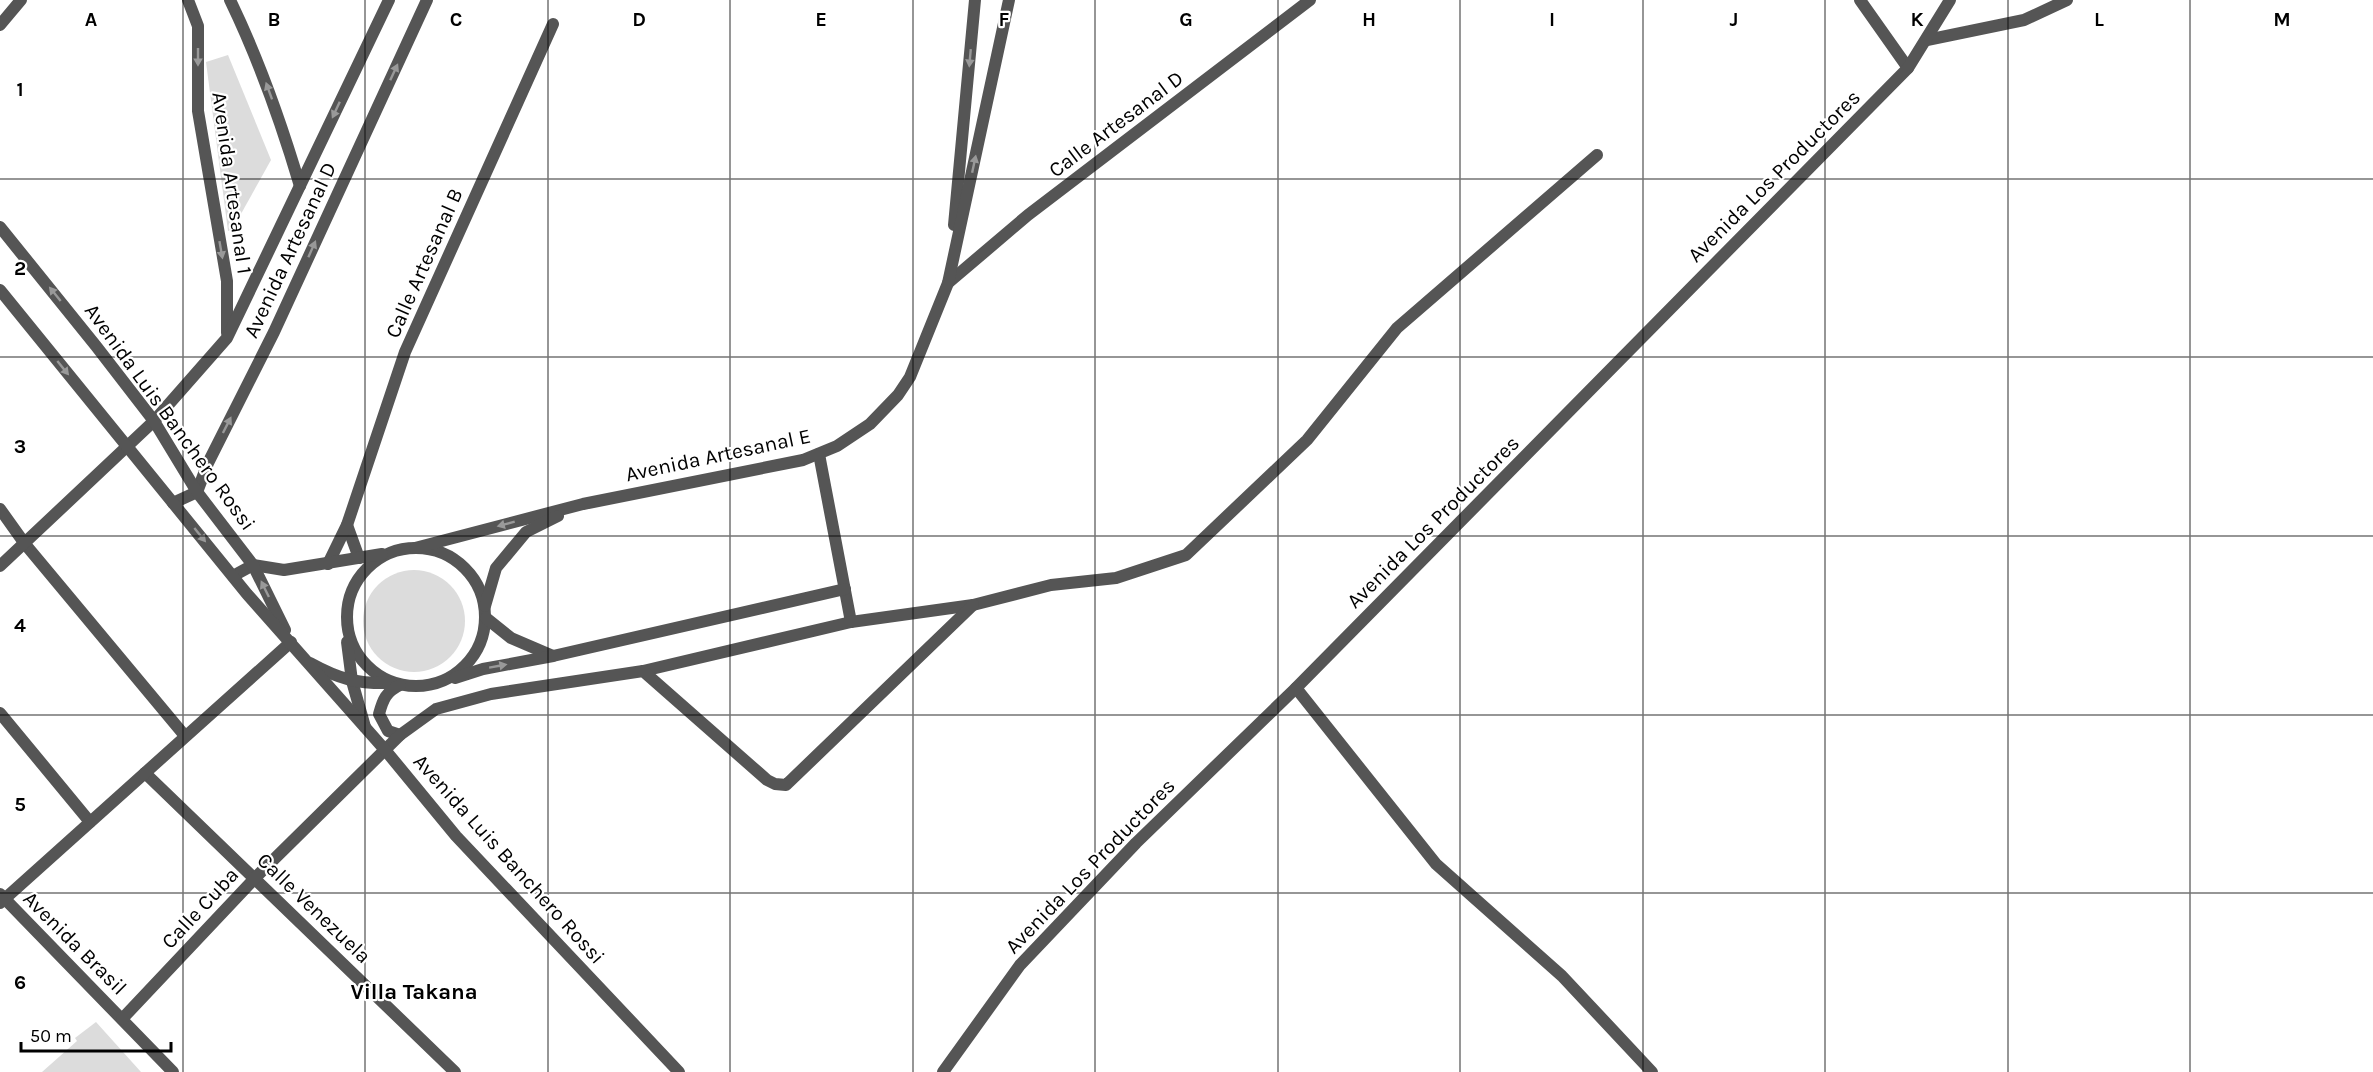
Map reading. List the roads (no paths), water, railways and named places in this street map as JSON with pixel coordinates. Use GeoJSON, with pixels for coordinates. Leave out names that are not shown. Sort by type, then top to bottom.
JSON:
{"type":"FeatureCollection","features":[{"type":"Feature","properties":{"kind":"street"},"geometry":{"type":"LineString","coordinates":[[0,25],[21,0]]}},
{"type":"Feature","properties":{"kind":"street","name":"Avenida Artesanal 1"},"geometry":{"type":"LineString","coordinates":[[188,0],[198,26],[198,111],[227,281],[227,338]]}},
{"type":"Feature","properties":{"kind":"street"},"geometry":{"type":"LineString","coordinates":[[230,0],[263,76],[300,186]]}},
{"type":"Feature","properties":{"kind":"street","name":"Avenida Artesanal D"},"geometry":{"type":"LineString","coordinates":[[0,566],[154,422],[227,338],[389,0]]}},
{"type":"Feature","properties":{"kind":"street","name":"Avenida Artesanal D"},"geometry":{"type":"LineString","coordinates":[[198,492],[208,463],[274,332],[427,0]]}},
{"type":"Feature","properties":{"kind":"street","name":"Avenida Artesanal E"},"geometry":{"type":"LineString","coordinates":[[948,283],[975,0]]}},
{"type":"Feature","properties":{"kind":"street","name":"Avenida Artesanal E"},"geometry":{"type":"LineString","coordinates":[[583,504],[786,464],[819,454],[837,446],[870,424],[898,394],[910,377],[948,283],[1009,0]]}},
{"type":"Feature","properties":{"kind":"street","name":"Calle Artesanal D"},"geometry":{"type":"LineString","coordinates":[[948,283],[1028,215],[1310,0]]}},
{"type":"Feature","properties":{"kind":"street"},"geometry":{"type":"LineString","coordinates":[[1860,0],[1908,68]]}},
{"type":"Feature","properties":{"kind":"street","name":"Avenida Los Productores"},"geometry":{"type":"LineString","coordinates":[[943,1072],[1020,965],[1136,843],[1296,688],[1908,68],[1950,0]]}},
{"type":"Feature","properties":{"kind":"street"},"geometry":{"type":"LineString","coordinates":[[1927,40],[2024,20],[2067,0]]}},
{"type":"Feature","properties":{"kind":"street","name":"Calle Artesanal B"},"geometry":{"type":"LineString","coordinates":[[328,564],[347,525],[405,352],[553,24]]}},
{"type":"Feature","properties":{"kind":"street","name":"Calle Cuba"},"geometry":{"type":"LineString","coordinates":[[122,1019],[255,878],[400,735],[436,709],[490,694],[643,671],[851,622],[972,605],[1051,585],[1116,578],[1186,555],[1306,440],[1397,328],[1597,155]]}},
{"type":"Feature","properties":{"kind":"street","name":"Avenida Luis Banchero Rossi"},"geometry":{"type":"LineString","coordinates":[[0,227],[154,422],[198,492],[253,565],[291,642]]}},
{"type":"Feature","properties":{"kind":"street","name":"Avenida Luis Banchero Rossi"},"geometry":{"type":"LineString","coordinates":[[0,290],[233,576],[386,751],[456,836],[679,1072]]}},
{"type":"Feature","properties":{"kind":"street"},"geometry":{"type":"LineString","coordinates":[[819,454],[851,622]]}},
{"type":"Feature","properties":{"kind":"street"},"geometry":{"type":"LineString","coordinates":[[173,502],[198,492]]}},
{"type":"Feature","properties":{"kind":"street"},"geometry":{"type":"LineString","coordinates":[[233,576],[253,565],[284,570],[415,548],[583,504]]}},
{"type":"Feature","properties":{"kind":"street"},"geometry":{"type":"LineString","coordinates":[[445,681],[462,670],[475,655],[483,637],[485,612],[496,568],[525,532],[583,504]]}},
{"type":"Feature","properties":{"kind":"street"},"geometry":{"type":"LineString","coordinates":[[0,509],[25,544],[185,736]]}},
{"type":"Feature","properties":{"kind":"street"},"geometry":{"type":"LineString","coordinates":[[347,525],[359,558]]}},
{"type":"Feature","properties":{"kind":"street"},"geometry":{"type":"LineString","coordinates":[[415,548],[435,550],[453,558],[468,571],[479,587],[485,612],[511,638],[553,657]]}},
{"type":"Feature","properties":{"kind":"street"},"geometry":{"type":"LineString","coordinates":[[365,727],[352,681],[348,656],[346,612],[350,592],[360,575],[375,561],[393,552]]}},
{"type":"Feature","properties":{"kind":"street"},"geometry":{"type":"LineString","coordinates":[[309,663],[334,676],[366,684],[423,687],[483,669],[553,657],[845,589]]}},
{"type":"Feature","properties":{"kind":"street"},"geometry":{"type":"LineString","coordinates":[[643,671],[767,780],[775,784],[786,785],[972,605]]}},
{"type":"Feature","properties":{"kind":"street"},"geometry":{"type":"LineString","coordinates":[[347,632],[353,648],[363,663],[376,675],[396,684]]}},
{"type":"Feature","properties":{"kind":"street"},"geometry":{"type":"LineString","coordinates":[[1,899],[291,642]]}},
{"type":"Feature","properties":{"kind":"street"},"geometry":{"type":"LineString","coordinates":[[386,751],[380,714],[383,698],[396,684]]}},
{"type":"Feature","properties":{"kind":"street"},"geometry":{"type":"LineString","coordinates":[[1296,688],[1436,864],[1562,976],[1652,1072]]}},
{"type":"Feature","properties":{"kind":"street"},"geometry":{"type":"LineString","coordinates":[[0,713],[90,822]]}},
{"type":"Feature","properties":{"kind":"street"},"geometry":{"type":"LineString","coordinates":[[380,714],[388,731],[400,735]]}},
{"type":"Feature","properties":{"kind":"street","name":"Calle Venezuela"},"geometry":{"type":"LineString","coordinates":[[145,772],[455,1072]]}},
{"type":"Feature","properties":{"kind":"street","name":"Avenida Brasil"},"geometry":{"type":"LineString","coordinates":[[1,899],[173,1072]]}},
{"type":"Feature","properties":{"kind":"district","name":"Villa Takana"},"geometry":{"type":"Point","coordinates":[414,992]}}]}
